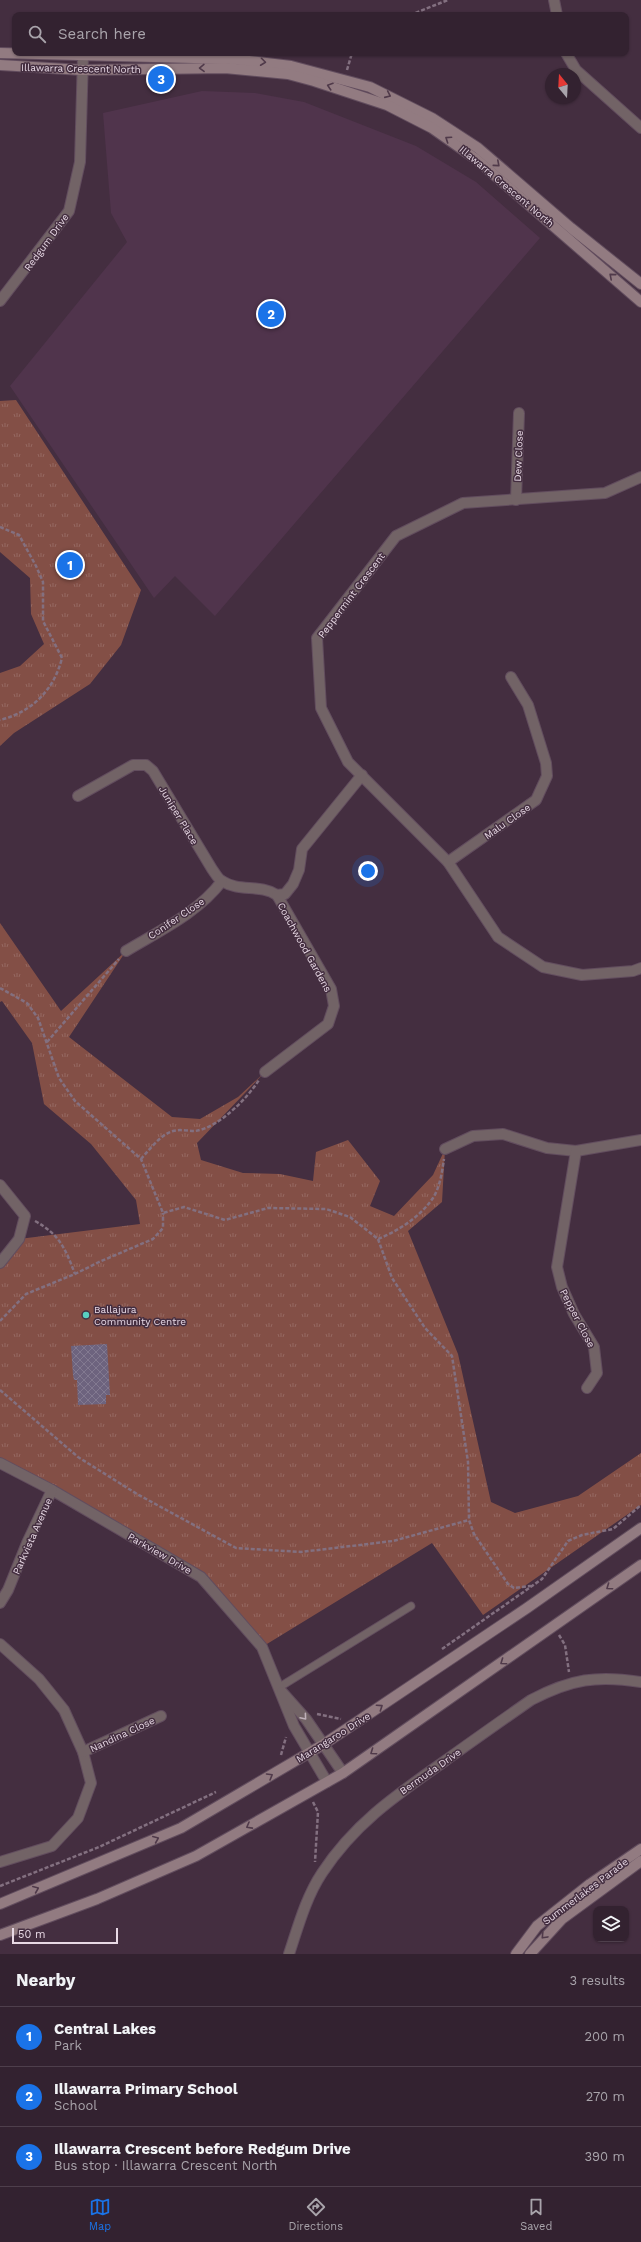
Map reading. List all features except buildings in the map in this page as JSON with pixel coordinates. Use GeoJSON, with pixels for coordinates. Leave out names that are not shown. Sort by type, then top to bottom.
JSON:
{"type":"FeatureCollection","features":[{"type":"Feature","properties":{"kind":"main road","name":"Illawarra Crescent North"},"geometry":{"type":"LineString","coordinates":[[0,53],[12,53]]}},
{"type":"Feature","properties":{"kind":"main road","name":"Illawarra Crescent North"},"geometry":{"type":"LineString","coordinates":[[83,56],[232,59],[291,66],[370,87],[432,118],[478,148],[571,228],[641,284]]}},
{"type":"Feature","properties":{"kind":"main road","name":"Illawarra Crescent North"},"geometry":{"type":"LineString","coordinates":[[0,65],[82,70],[226,68],[273,72],[314,80],[387,105],[432,128],[476,159],[641,302]]}},
{"type":"Feature","properties":{"kind":"main road","name":"Marangaroo Drive"},"geometry":{"type":"LineString","coordinates":[[0,1904],[181,1828],[324,1744],[527,1608],[641,1528]]}},
{"type":"Feature","properties":{"kind":"main road"},"geometry":{"type":"LineString","coordinates":[[0,1935],[97,1899],[196,1856],[308,1793],[343,1772],[641,1565]]}},
{"type":"Feature","properties":{"kind":"main road","name":"Summerlakes Parade"},"geometry":{"type":"LineString","coordinates":[[516,1954],[543,1922],[590,1884],[641,1849]]}},
{"type":"Feature","properties":{"kind":"main road","name":"Summerlakes Parade"},"geometry":{"type":"LineString","coordinates":[[530,1954],[562,1919],[641,1861]]}},
{"type":"Feature","properties":{"kind":"street"},"geometry":{"type":"LineString","coordinates":[[554,0],[556,12]]}},
{"type":"Feature","properties":{"kind":"street","name":"Redgum Drive"},"geometry":{"type":"LineString","coordinates":[[0,301],[69,211],[80,162],[83,56]]}},
{"type":"Feature","properties":{"kind":"street"},"geometry":{"type":"LineString","coordinates":[[568,56],[576,70],[641,128]]}},
{"type":"Feature","properties":{"kind":"street","name":"Dew Close"},"geometry":{"type":"LineString","coordinates":[[516,500],[519,413]]}},
{"type":"Feature","properties":{"kind":"street","name":"Peppermint Crescent"},"geometry":{"type":"LineString","coordinates":[[641,477],[605,493],[463,504],[396,536],[317,638],[321,708],[348,762],[448,862],[498,937],[543,967],[582,975],[633,971],[641,968]]}},
{"type":"Feature","properties":{"kind":"street","name":"Malu Close"},"geometry":{"type":"LineString","coordinates":[[448,862],[536,800],[547,776],[546,763],[528,705],[511,678]]}},
{"type":"Feature","properties":{"kind":"street","name":"Juniper Place"},"geometry":{"type":"LineString","coordinates":[[78,796],[133,765],[146,765],[153,771],[212,869],[222,881]]}},
{"type":"Feature","properties":{"kind":"street","name":"Coachwood Gardens"},"geometry":{"type":"LineString","coordinates":[[265,1072],[328,1024],[334,1006],[331,989],[277,895],[285,894],[293,884],[299,870],[302,849],[362,775]]}},
{"type":"Feature","properties":{"kind":"street"},"geometry":{"type":"LineString","coordinates":[[222,881],[234,886],[267,889],[277,895]]}},
{"type":"Feature","properties":{"kind":"street","name":"Conifer Close"},"geometry":{"type":"LineString","coordinates":[[126,951],[186,914],[210,895],[222,881]]}},
{"type":"Feature","properties":{"kind":"street"},"geometry":{"type":"LineString","coordinates":[[445,1149],[473,1136],[503,1134],[547,1148],[576,1151],[641,1140]]}},
{"type":"Feature","properties":{"kind":"street","name":"Pepper Close"},"geometry":{"type":"LineString","coordinates":[[576,1151],[557,1267],[562,1287],[571,1308],[594,1348],[597,1374],[587,1388]]}},
{"type":"Feature","properties":{"kind":"street"},"geometry":{"type":"LineString","coordinates":[[0,1185],[25,1216],[20,1239],[0,1264]]}},
{"type":"Feature","properties":{"kind":"street","name":"Parkview Drive"},"geometry":{"type":"LineString","coordinates":[[0,1463],[52,1490],[201,1577],[262,1647],[294,1726],[327,1782]]}},
{"type":"Feature","properties":{"kind":"street","name":"Parkvista Avenue"},"geometry":{"type":"LineString","coordinates":[[0,1603],[8,1590],[27,1543],[52,1490]]}},
{"type":"Feature","properties":{"kind":"street"},"geometry":{"type":"LineString","coordinates":[[0,1644],[39,1679],[64,1710],[83,1752],[90,1783],[78,1818],[52,1846],[0,1862]]}},
{"type":"Feature","properties":{"kind":"street","name":"Bermuda Drive"},"geometry":{"type":"LineString","coordinates":[[289,1954],[303,1913],[321,1874],[345,1841],[367,1818],[393,1797],[531,1700],[548,1691],[572,1683],[614,1678],[641,1682]]}},
{"type":"Feature","properties":{"kind":"street","name":"Parkview Drive"},"geometry":{"type":"LineString","coordinates":[[278,1688],[306,1719],[343,1772]]}},
{"type":"Feature","properties":{"kind":"street","name":"Nandina Close"},"geometry":{"type":"LineString","coordinates":[[83,1752],[160,1716]]}},
{"type":"Feature","properties":{"kind":"lane"},"geometry":{"type":"LineString","coordinates":[[278,1688],[411,1606]]}},
{"type":"Feature","properties":{"kind":"path"},"geometry":{"type":"LineString","coordinates":[[418,12],[448,0]]}},
{"type":"Feature","properties":{"kind":"path"},"geometry":{"type":"LineString","coordinates":[[347,71],[351,56]]}},
{"type":"Feature","properties":{"kind":"path"},"geometry":{"type":"LineString","coordinates":[[0,526],[18,536],[36,566],[43,582],[43,621],[62,658],[58,674],[40,698],[23,712],[0,720]]}},
{"type":"Feature","properties":{"kind":"path"},"geometry":{"type":"LineString","coordinates":[[47,1042],[126,951]]}},
{"type":"Feature","properties":{"kind":"path"},"geometry":{"type":"LineString","coordinates":[[0,989],[27,1003],[38,1018],[59,1078],[76,1101],[141,1159],[163,1213],[163,1228],[153,1239],[26,1294],[0,1321]]}},
{"type":"Feature","properties":{"kind":"path"},"geometry":{"type":"LineString","coordinates":[[141,1159],[161,1137],[174,1130],[196,1131],[209,1126],[238,1106],[253,1090],[265,1072]]}},
{"type":"Feature","properties":{"kind":"path"},"geometry":{"type":"LineString","coordinates":[[378,1239],[398,1231],[433,1198],[441,1177],[445,1149]]}},
{"type":"Feature","properties":{"kind":"path"},"geometry":{"type":"LineString","coordinates":[[163,1213],[184,1207],[225,1220],[268,1208],[326,1209],[350,1217],[378,1239],[392,1278],[425,1328],[452,1356],[468,1462],[469,1520],[474,1534],[508,1584],[514,1588],[532,1586]]}},
{"type":"Feature","properties":{"kind":"path"},"geometry":{"type":"LineString","coordinates":[[25,1216],[51,1230],[66,1252],[75,1274]]}},
{"type":"Feature","properties":{"kind":"path"},"geometry":{"type":"LineString","coordinates":[[0,1390],[78,1457],[137,1494],[236,1548],[301,1552],[393,1541],[469,1520]]}},
{"type":"Feature","properties":{"kind":"path"},"geometry":{"type":"LineString","coordinates":[[435,1654],[542,1579],[568,1542],[582,1535],[613,1529],[641,1505]]}},
{"type":"Feature","properties":{"kind":"path"},"geometry":{"type":"LineString","coordinates":[[553,1627],[565,1645],[572,1683]]}},
{"type":"Feature","properties":{"kind":"path"},"geometry":{"type":"LineString","coordinates":[[306,1719],[318,1713],[341,1719],[347,1715]]}},
{"type":"Feature","properties":{"kind":"path"},"geometry":{"type":"LineString","coordinates":[[276,1759],[281,1755],[287,1736],[294,1726]]}},
{"type":"Feature","properties":{"kind":"path"},"geometry":{"type":"LineString","coordinates":[[0,1886],[99,1847],[220,1790]]}},
{"type":"Feature","properties":{"kind":"path"},"geometry":{"type":"LineString","coordinates":[[308,1793],[318,1812],[315,1866],[321,1874]]}},
{"type":"Feature","properties":{"kind":"shaded area"},"geometry":{"type":"Polygon","coordinates":[[[202,91],[255,93],[304,102],[416,146],[476,182],[540,238],[215,616],[175,576],[154,598],[10,386],[127,242],[111,213],[103,113],[202,91]]]}},
{"type":"Feature","properties":{"kind":"green space"},"geometry":{"type":"Polygon","coordinates":[[[16,400],[141,590],[121,645],[90,684],[14,733],[0,746],[0,673],[20,666],[44,644],[31,614],[30,578],[0,552],[0,401],[16,400]]]}},
{"type":"Feature","properties":{"kind":"green space"},"geometry":{"type":"Polygon","coordinates":[[[0,923],[61,1011],[126,951],[69,1037],[172,1117],[200,1119],[238,1097],[265,1072],[197,1143],[201,1160],[243,1173],[280,1174],[313,1181],[316,1152],[348,1140],[380,1181],[370,1206],[394,1216],[433,1175],[445,1149],[442,1202],[408,1231],[458,1354],[491,1502],[515,1513],[578,1496],[641,1453],[641,1505],[483,1615],[432,1543],[262,1647],[201,1577],[0,1463],[0,1263],[19,1239],[140,1224],[136,1200],[91,1144],[44,1104],[32,1043],[2,1001],[0,1002],[0,923]]]}},
{"type":"Feature","properties":{"kind":"place","name":"Illawarra Crescent before Redgum Drive"},"geometry":{"type":"Point","coordinates":[161,79]}},
{"type":"Feature","properties":{"kind":"place","name":"Illawarra Primary School"},"geometry":{"type":"Point","coordinates":[271,314]}},
{"type":"Feature","properties":{"kind":"place","name":"Central Lakes"},"geometry":{"type":"Point","coordinates":[70,565]}},
{"type":"Feature","properties":{"kind":"place","name":"Ballajura Community Centre"},"geometry":{"type":"Point","coordinates":[86,1315]}}]}
